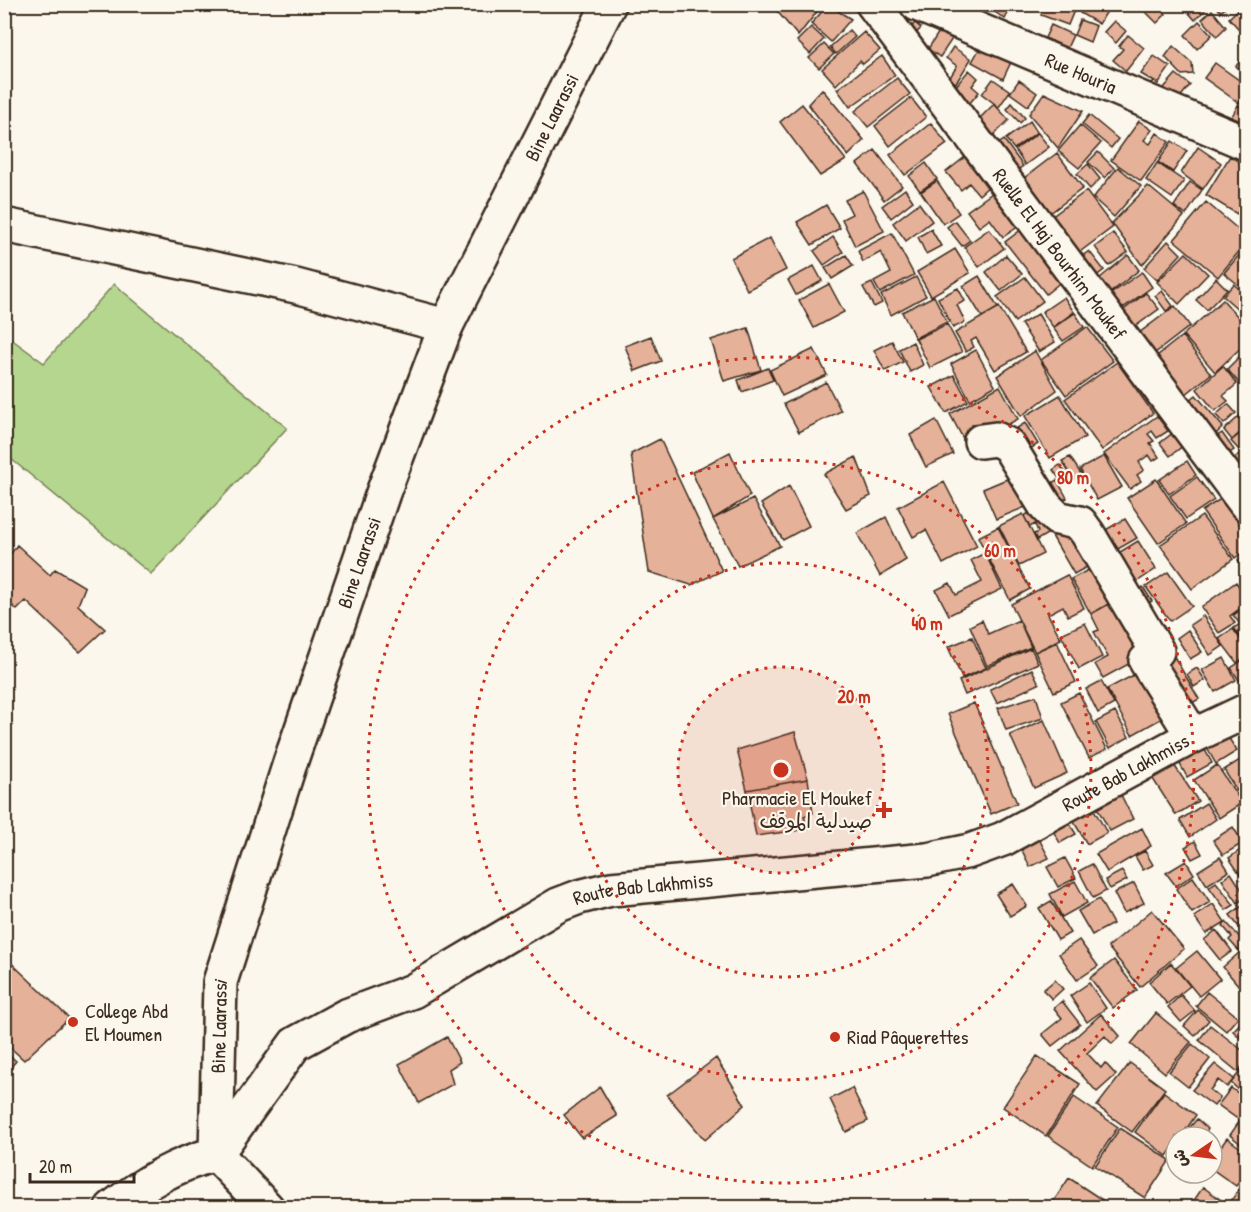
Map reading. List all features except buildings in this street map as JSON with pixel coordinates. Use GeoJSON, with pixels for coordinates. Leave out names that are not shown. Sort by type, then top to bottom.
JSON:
{"type":"FeatureCollection","features":[{"type":"Feature","properties":{"kind":"street","name":"Bine Laarassi"},"geometry":{"type":"LineString","coordinates":[[216,1154],[220,982],[290,763],[375,516],[446,326],[609,4]]}},
{"type":"Feature","properties":{"kind":"street","name":"Ruelle El Haj Bourhim Moukef"},"geometry":{"type":"LineString","coordinates":[[873,4],[1246,504]]}},
{"type":"Feature","properties":{"kind":"street","name":"Rue Houria"},"geometry":{"type":"LineString","coordinates":[[917,4],[1246,143]]}},
{"type":"Feature","properties":{"kind":"street"},"geometry":{"type":"LineString","coordinates":[[4,225],[296,286],[446,326]]}},
{"type":"Feature","properties":{"kind":"street"},"geometry":{"type":"LineString","coordinates":[[981,441],[996,439],[1008,445],[1046,507],[1057,518],[1080,523],[1088,534],[1157,651],[1146,661],[1193,736]]}},
{"type":"Feature","properties":{"kind":"street","name":"Route Bab Lakhmiss"},"geometry":{"type":"LineString","coordinates":[[216,1154],[295,1044],[346,1016],[413,991],[568,901],[611,889],[951,856],[1003,839],[1193,736],[1246,711]]}},
{"type":"Feature","properties":{"kind":"street"},"geometry":{"type":"LineString","coordinates":[[112,1208],[144,1183],[189,1161],[216,1154],[267,1208]]}},
{"type":"Feature","properties":{"kind":"green space"},"geometry":{"type":"Polygon","coordinates":[[[114,284],[287,428],[151,574],[5,454],[5,339],[7,336],[44,363],[114,284]]]}},
{"type":"Feature","properties":{"kind":"place","name":"Pharmacie El Moukef صيدلية الموقف"},"geometry":{"type":"Point","coordinates":[884,810]}},
{"type":"Feature","properties":{"kind":"place","name":"College Abd El Moumen"},"geometry":{"type":"Point","coordinates":[73,1022]}},
{"type":"Feature","properties":{"kind":"place","name":"Riad Pâquerettes"},"geometry":{"type":"Point","coordinates":[835,1037]}}]}
